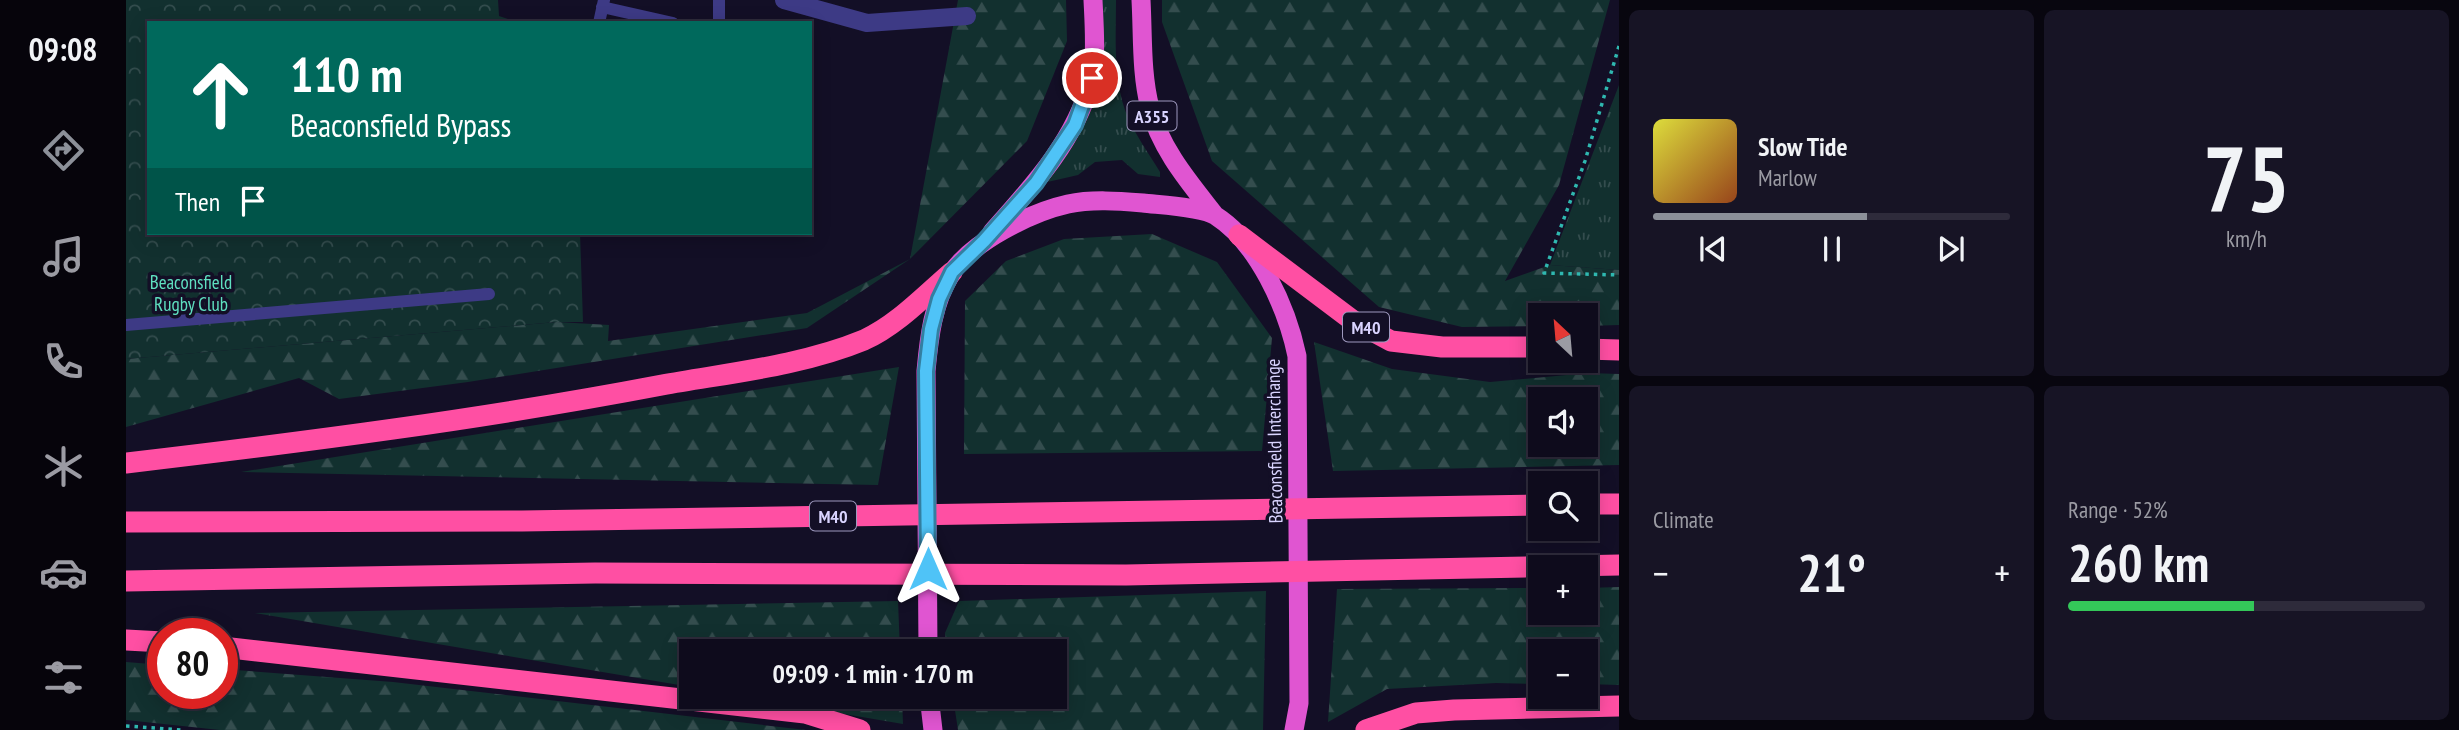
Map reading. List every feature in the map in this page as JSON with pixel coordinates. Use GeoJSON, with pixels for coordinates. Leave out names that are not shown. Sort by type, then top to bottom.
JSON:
{"type":"FeatureCollection","features":[{"type":"Feature","properties":{"kind":"highway"},"geometry":{"type":"LineString","coordinates":[[126,463],[290,444],[576,401],[796,360],[865,339],[891,325],[952,272],[1036,183],[1075,125],[1092,78],[1093,0]]}},
{"type":"Feature","properties":{"kind":"highway","name":"A355"},"geometry":{"type":"LineString","coordinates":[[1141,0],[1144,74],[1150,109],[1172,157],[1214,214]]}},
{"type":"Feature","properties":{"kind":"highway"},"geometry":{"type":"LineString","coordinates":[[984,241],[1037,214],[1069,204],[1109,201],[1176,207],[1214,214]]}},
{"type":"Feature","properties":{"kind":"highway","name":"Beaconsfield Interchange"},"geometry":{"type":"LineString","coordinates":[[1214,214],[1238,235],[1269,280],[1291,327],[1297,356],[1299,703],[1294,730]]}},
{"type":"Feature","properties":{"kind":"highway","name":"M40"},"geometry":{"type":"LineString","coordinates":[[1238,235],[1352,320],[1391,341],[1442,347],[1528,347]]}},
{"type":"Feature","properties":{"kind":"highway"},"geometry":{"type":"LineString","coordinates":[[928,639],[926,371],[931,329],[939,299],[952,272]]}},
{"type":"Feature","properties":{"kind":"highway"},"geometry":{"type":"LineString","coordinates":[[1598,349],[1619,350]]}},
{"type":"Feature","properties":{"kind":"highway"},"geometry":{"type":"LineString","coordinates":[[1598,504],[1619,504]]}},
{"type":"Feature","properties":{"kind":"highway","name":"M40"},"geometry":{"type":"LineString","coordinates":[[126,522],[522,521],[1528,505]]}},
{"type":"Feature","properties":{"kind":"highway"},"geometry":{"type":"LineString","coordinates":[[126,581],[595,573],[1126,575],[1619,565]]}},
{"type":"Feature","properties":{"kind":"highway"},"geometry":{"type":"LineString","coordinates":[[126,640],[147,641]]}},
{"type":"Feature","properties":{"kind":"highway"},"geometry":{"type":"LineString","coordinates":[[238,649],[805,713],[860,730]]}},
{"type":"Feature","properties":{"kind":"highway"},"geometry":{"type":"LineString","coordinates":[[1366,730],[1416,713],[1619,706]]}},
{"type":"Feature","properties":{"kind":"highway"},"geometry":{"type":"LineString","coordinates":[[931,709],[933,730]]}},
{"type":"Feature","properties":{"kind":"street"},"geometry":{"type":"LineString","coordinates":[[784,0],[867,23],[967,16]]}},
{"type":"Feature","properties":{"kind":"lane"},"geometry":{"type":"LineString","coordinates":[[719,0],[719,21]]}},
{"type":"Feature","properties":{"kind":"lane"},"geometry":{"type":"LineString","coordinates":[[603,4],[666,21]]}},
{"type":"Feature","properties":{"kind":"lane"},"geometry":{"type":"LineString","coordinates":[[126,325],[489,294]]}},
{"type":"Feature","properties":{"kind":"path"},"geometry":{"type":"LineString","coordinates":[[1619,46],[1585,161],[1544,273],[1619,275]]}},
{"type":"Feature","properties":{"kind":"path"},"geometry":{"type":"LineString","coordinates":[[126,726],[182,730]]}},
{"type":"Feature","properties":{"kind":"green space","name":"Beaconsfield Rugby Club"},"geometry":{"type":"Polygon","coordinates":[[[126,0],[498,0],[499,16],[513,21],[147,21],[147,235],[580,235],[583,322],[556,322],[126,359],[126,0]]]}},
{"type":"Feature","properties":{"kind":"green space"},"geometry":{"type":"Polygon","coordinates":[[[958,0],[1066,0],[1067,41],[1027,141],[910,259],[958,0]]]}},
{"type":"Feature","properties":{"kind":"green space"},"geometry":{"type":"Polygon","coordinates":[[[1102,0],[1116,0],[1116,56],[1121,97],[1132,126],[1160,172],[1160,177],[1138,174],[1122,160],[1095,162],[1078,175],[1043,183],[1080,127],[1102,0]]]}},
{"type":"Feature","properties":{"kind":"green space"},"geometry":{"type":"Polygon","coordinates":[[[1162,0],[1610,0],[1559,185],[1505,281],[1550,265],[1619,270],[1619,325],[1598,326],[1598,303],[1528,303],[1528,326],[1462,327],[1379,307],[1212,161],[1162,22],[1162,0]]]}},
{"type":"Feature","properties":{"kind":"green space"},"geometry":{"type":"Polygon","coordinates":[[[1619,85],[1619,270],[1550,265],[1619,85]]]}},
{"type":"Feature","properties":{"kind":"green space"},"geometry":{"type":"Polygon","coordinates":[[[1152,234],[1217,262],[1272,338],[1262,451],[964,454],[965,301],[1006,261],[1064,239],[1152,234]]]}},
{"type":"Feature","properties":{"kind":"green space"},"geometry":{"type":"Polygon","coordinates":[[[910,259],[807,328],[468,382],[339,399],[299,378],[126,427],[126,359],[557,322],[609,325],[608,341],[807,313],[910,259]]]}},
{"type":"Feature","properties":{"kind":"green space"},"geometry":{"type":"Polygon","coordinates":[[[1314,342],[1392,369],[1490,382],[1588,373],[1619,374],[1619,465],[1333,471],[1314,342]]]}},
{"type":"Feature","properties":{"kind":"green space"},"geometry":{"type":"Polygon","coordinates":[[[899,367],[878,485],[241,472],[899,367]]]}},
{"type":"Feature","properties":{"kind":"green space"},"geometry":{"type":"Polygon","coordinates":[[[1619,587],[1619,685],[1598,684],[1598,639],[1528,639],[1528,684],[1387,689],[1328,722],[1337,589],[1528,588],[1528,625],[1598,625],[1598,588],[1619,587]]]}},
{"type":"Feature","properties":{"kind":"green space"},"geometry":{"type":"Polygon","coordinates":[[[1266,591],[1263,730],[958,730],[955,709],[1067,709],[1067,639],[946,639],[945,633],[959,601],[1266,591]]]}},
{"type":"Feature","properties":{"kind":"green space"},"geometry":{"type":"Polygon","coordinates":[[[898,601],[900,639],[679,639],[679,685],[255,613],[898,601]]]}},
{"type":"Feature","properties":{"kind":"green space"},"geometry":{"type":"Polygon","coordinates":[[[126,662],[147,664],[147,709],[238,709],[238,670],[393,682],[806,730],[220,730],[126,720],[126,662]]]}},
{"type":"Feature","properties":{"kind":"green space"},"geometry":{"type":"Polygon","coordinates":[[[815,709],[902,709],[903,724],[815,709]]]}},
{"type":"Feature","properties":{"kind":"route"},"geometry":{"type":"LineString","coordinates":[[928,569],[926,371],[931,329],[939,299],[952,272],[1036,183],[1075,125],[1092,78]]}}]}
